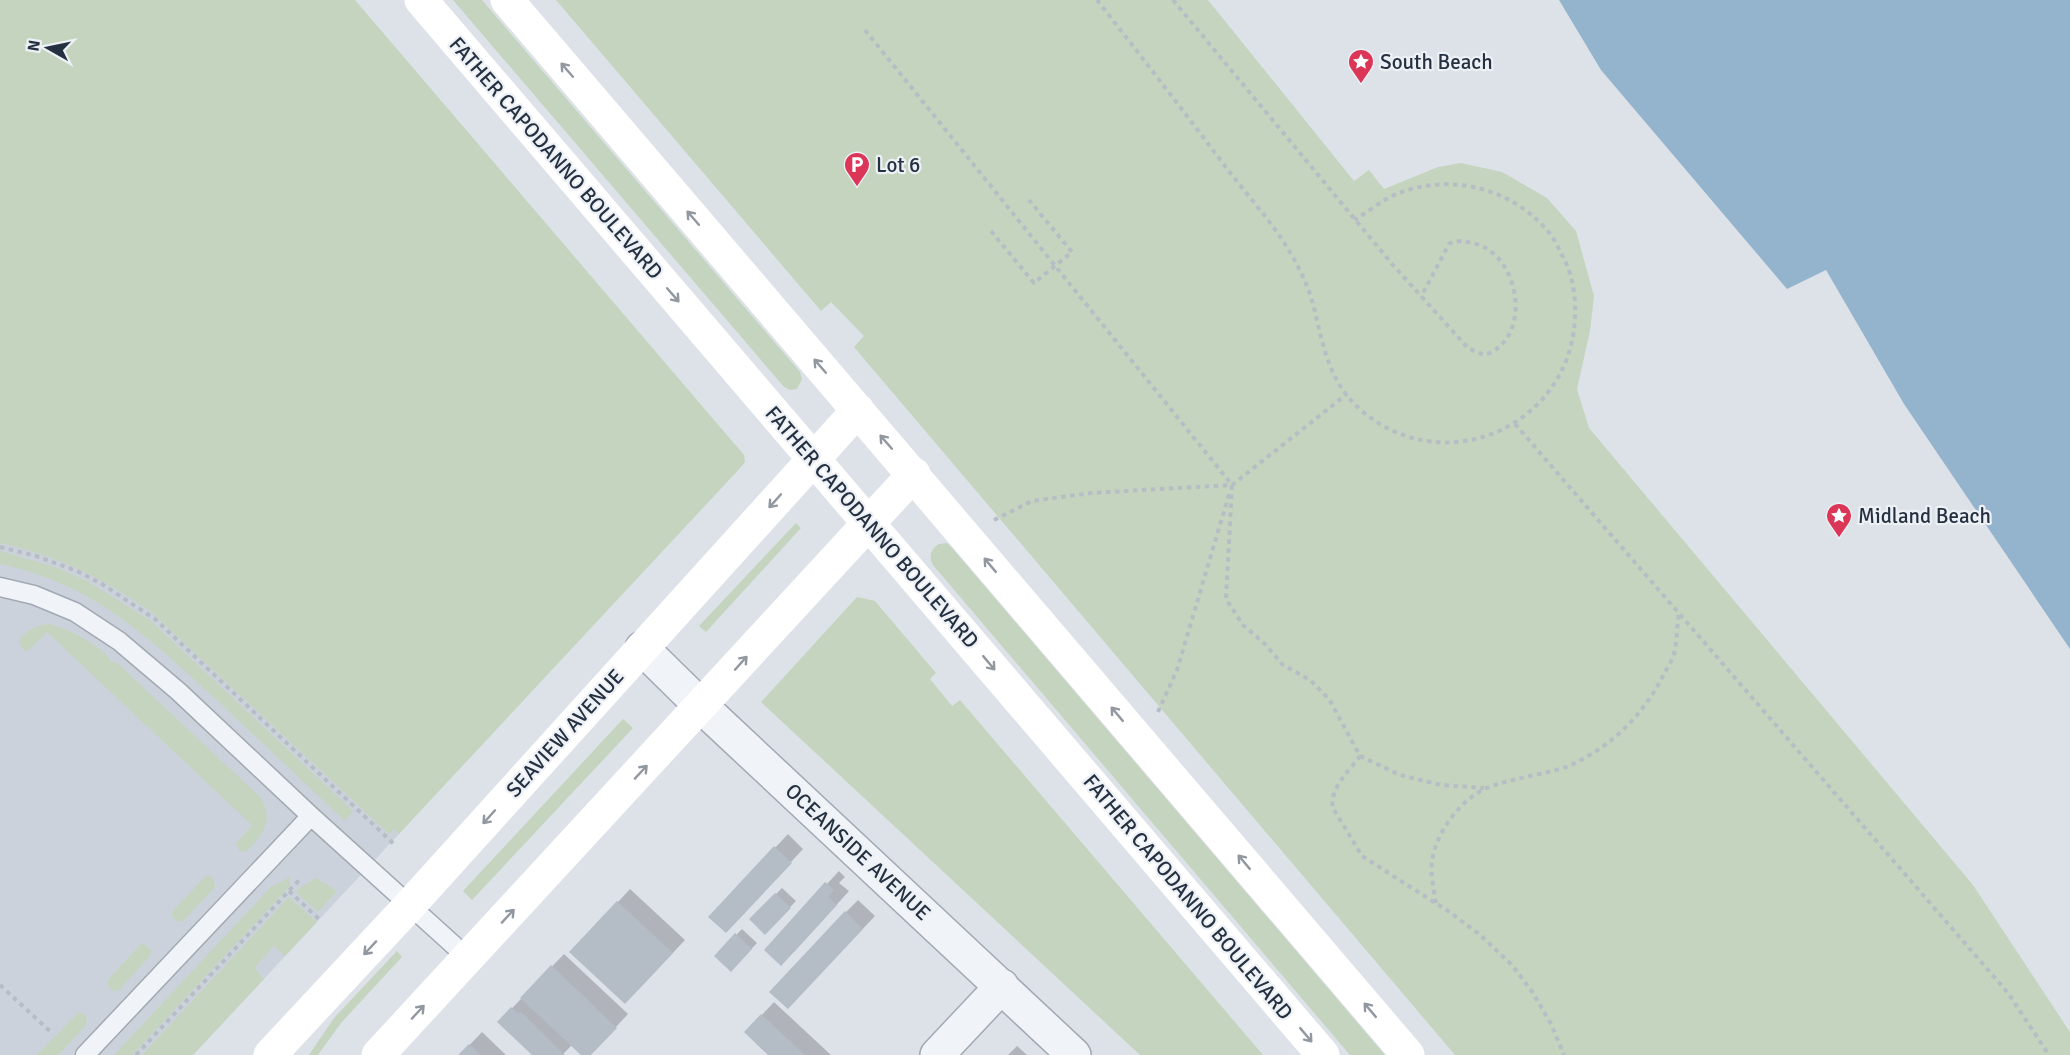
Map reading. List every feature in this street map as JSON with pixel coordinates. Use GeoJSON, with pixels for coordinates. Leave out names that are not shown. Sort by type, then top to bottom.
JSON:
{"type":"FeatureCollection","features":[{"type":"Feature","properties":{"kind":"main road","name":"FATHER CAPODANNO BOULEVARD"},"geometry":{"type":"LineString","coordinates":[[421,0],[1323,1055]]}},
{"type":"Feature","properties":{"kind":"main road"},"geometry":{"type":"LineString","coordinates":[[507,0],[1408,1055]]}},
{"type":"Feature","properties":{"kind":"main road","name":"SEAVIEW AVENUE"},"geometry":{"type":"LineString","coordinates":[[270,1055],[410,905],[858,410]]}},
{"type":"Feature","properties":{"kind":"main road"},"geometry":{"type":"LineString","coordinates":[[378,1055],[914,474]]}},
{"type":"Feature","properties":{"kind":"street","name":"OCEANSIDE AVENUE"},"geometry":{"type":"LineString","coordinates":[[642,648],[1074,1055]]}},
{"type":"Feature","properties":{"kind":"street"},"geometry":{"type":"LineString","coordinates":[[937,1055],[1002,986]]}},
{"type":"Feature","properties":{"kind":"lane"},"geometry":{"type":"LineString","coordinates":[[0,587],[34,595],[75,612],[119,641],[178,691],[311,816],[469,959]]}},
{"type":"Feature","properties":{"kind":"lane"},"geometry":{"type":"LineString","coordinates":[[84,1055],[311,816]]}},
{"type":"Feature","properties":{"kind":"path"},"geometry":{"type":"LineString","coordinates":[[1097,0],[1287,248],[1312,301],[1325,356],[1340,386],[1362,411],[1389,429],[1420,440],[1453,443],[1485,437],[1515,424],[1543,401],[1563,372],[1575,338],[1576,302],[1568,267],[1551,236],[1527,210],[1496,192],[1461,184],[1425,185],[1392,196],[1355,220]]}},
{"type":"Feature","properties":{"kind":"path"},"geometry":{"type":"LineString","coordinates":[[1173,0],[1392,264],[1421,297],[1468,348],[1484,355],[1497,350],[1511,329],[1515,313],[1514,287],[1510,273],[1494,253],[1474,243],[1449,244],[1421,297]]}},
{"type":"Feature","properties":{"kind":"path"},"geometry":{"type":"LineString","coordinates":[[865,30],[1232,485],[1226,599],[1243,625],[1265,644],[1283,665],[1310,680],[1329,699],[1360,756],[1400,775],[1441,785],[1485,789]]}},
{"type":"Feature","properties":{"kind":"path"},"geometry":{"type":"LineString","coordinates":[[991,231],[1034,283],[1055,266],[1072,252],[1029,200]]}},
{"type":"Feature","properties":{"kind":"path"},"geometry":{"type":"LineString","coordinates":[[1158,713],[1177,670],[1232,485],[1347,394]]}},
{"type":"Feature","properties":{"kind":"path"},"geometry":{"type":"LineString","coordinates":[[1515,424],[2008,993],[2049,1055]]}},
{"type":"Feature","properties":{"kind":"path"},"geometry":{"type":"LineString","coordinates":[[993,520],[1032,501],[1091,493],[1232,485]]}},
{"type":"Feature","properties":{"kind":"path"},"geometry":{"type":"LineString","coordinates":[[1436,903],[1432,878],[1434,849],[1451,817],[1485,789],[1516,779],[1546,773],[1577,762],[1609,743],[1632,721],[1656,690],[1674,654],[1679,613]]}},
{"type":"Feature","properties":{"kind":"path"},"geometry":{"type":"LineString","coordinates":[[1360,756],[1334,792],[1331,801],[1362,856],[1436,903],[1479,934],[1512,965],[1533,993],[1551,1024],[1564,1055]]}},
{"type":"Feature","properties":{"kind":"path"},"geometry":{"type":"LineString","coordinates":[[136,1055],[301,878]]}},
{"type":"Feature","properties":{"kind":"path"},"geometry":{"type":"LineString","coordinates":[[289,891],[321,921]]}},
{"type":"Feature","properties":{"kind":"path"},"geometry":{"type":"LineString","coordinates":[[0,985],[53,1034]]}},
{"type":"Feature","properties":{"kind":"shaded area"},"geometry":{"type":"Polygon","coordinates":[[[0,0],[410,809],[399,834],[193,1055],[0,1055],[0,0]]]}},
{"type":"Feature","properties":{"kind":"green space"},"geometry":{"type":"Polygon","coordinates":[[[0,0],[355,0],[744,455],[745,462],[742,466],[399,834],[394,829],[389,834],[150,611],[78,569],[41,554],[0,543],[0,0]]]}},
{"type":"Feature","properties":{"kind":"green space"},"geometry":{"type":"Polygon","coordinates":[[[453,0],[482,0],[800,372],[802,379],[797,389],[790,390],[784,387],[453,0]]]}},
{"type":"Feature","properties":{"kind":"green space"},"geometry":{"type":"Polygon","coordinates":[[[556,0],[1208,0],[1354,181],[1369,170],[1384,189],[1438,167],[1461,163],[1502,172],[1547,198],[1576,231],[1594,296],[1590,331],[1577,389],[1589,428],[1973,885],[2070,1032],[2070,1055],[1455,1055],[854,347],[864,336],[831,302],[821,311],[556,0]]]}},
{"type":"Feature","properties":{"kind":"green space"},"geometry":{"type":"Polygon","coordinates":[[[796,523],[801,528],[706,632],[699,626],[796,523]]]}},
{"type":"Feature","properties":{"kind":"green space"},"geometry":{"type":"Polygon","coordinates":[[[947,543],[1385,1055],[1350,1055],[933,565],[932,550],[939,544],[947,543]]]}},
{"type":"Feature","properties":{"kind":"green space"},"geometry":{"type":"Polygon","coordinates":[[[0,551],[55,567],[87,581],[151,621],[353,811],[345,821],[193,678],[119,616],[64,585],[34,573],[0,564],[0,551]]]}},
{"type":"Feature","properties":{"kind":"green space"},"geometry":{"type":"Polygon","coordinates":[[[857,597],[875,601],[936,673],[930,679],[952,706],[960,700],[1263,1055],[1140,1055],[761,702],[857,597]]]}},
{"type":"Feature","properties":{"kind":"green space"},"geometry":{"type":"Polygon","coordinates":[[[49,624],[84,638],[101,650],[111,662],[116,662],[261,798],[267,820],[262,833],[247,851],[240,852],[236,844],[252,825],[47,632],[29,650],[25,651],[19,644],[19,640],[29,631],[49,624]]]}},
{"type":"Feature","properties":{"kind":"green space"},"geometry":{"type":"Polygon","coordinates":[[[623,719],[633,728],[472,900],[463,891],[623,719]]]}},
{"type":"Feature","properties":{"kind":"green space"},"geometry":{"type":"Polygon","coordinates":[[[206,876],[210,876],[215,887],[183,921],[178,922],[172,916],[172,912],[206,876]]]}},
{"type":"Feature","properties":{"kind":"green space"},"geometry":{"type":"Polygon","coordinates":[[[290,877],[290,886],[132,1055],[114,1055],[271,887],[290,877]]]}},
{"type":"Feature","properties":{"kind":"green space"},"geometry":{"type":"Polygon","coordinates":[[[316,878],[337,891],[318,912],[295,891],[316,878]]]}},
{"type":"Feature","properties":{"kind":"green space"},"geometry":{"type":"Polygon","coordinates":[[[289,897],[317,922],[285,956],[274,946],[254,968],[264,979],[193,1055],[142,1055],[289,897]]]}},
{"type":"Feature","properties":{"kind":"green space"},"geometry":{"type":"Polygon","coordinates":[[[144,944],[151,950],[150,956],[118,991],[113,991],[108,985],[108,980],[140,945],[144,944]]]}},
{"type":"Feature","properties":{"kind":"green space"},"geometry":{"type":"Polygon","coordinates":[[[397,951],[402,957],[341,1023],[318,1055],[309,1055],[334,1018],[397,951]]]}},
{"type":"Feature","properties":{"kind":"green space"},"geometry":{"type":"Polygon","coordinates":[[[79,1012],[85,1015],[86,1025],[58,1055],[37,1055],[79,1012]]]}},
{"type":"Feature","properties":{"kind":"water"},"geometry":{"type":"Polygon","coordinates":[[[1559,0],[2070,0],[2070,649],[1904,404],[1826,270],[1787,289],[1601,70],[1559,0]]]}},
{"type":"Feature","properties":{"kind":"building"},"geometry":{"type":"Polygon","coordinates":[[[774,846],[792,863],[726,933],[708,917],[774,846]]]}},
{"type":"Feature","properties":{"kind":"building"},"geometry":{"type":"Polygon","coordinates":[[[825,882],[834,890],[828,897],[837,905],[781,966],[764,950],[825,882]]]}},
{"type":"Feature","properties":{"kind":"building"},"geometry":{"type":"Polygon","coordinates":[[[775,893],[791,908],[765,935],[749,919],[775,893]]]}},
{"type":"Feature","properties":{"kind":"building"},"geometry":{"type":"Polygon","coordinates":[[[617,901],[673,953],[625,1004],[569,952],[617,901]]]}},
{"type":"Feature","properties":{"kind":"building"},"geometry":{"type":"Polygon","coordinates":[[[845,911],[863,929],[788,1009],[769,992],[845,911]]]}},
{"type":"Feature","properties":{"kind":"building"},"geometry":{"type":"Polygon","coordinates":[[[735,933],[752,949],[731,972],[714,956],[735,933]]]}},
{"type":"Feature","properties":{"kind":"building"},"geometry":{"type":"Polygon","coordinates":[[[551,965],[617,1028],[591,1055],[581,1055],[520,998],[551,965]]]}},
{"type":"Feature","properties":{"kind":"building"},"geometry":{"type":"Polygon","coordinates":[[[511,1007],[518,1013],[521,1012],[565,1055],[532,1055],[497,1022],[511,1007]]]}},
{"type":"Feature","properties":{"kind":"building"},"geometry":{"type":"Polygon","coordinates":[[[761,1014],[805,1055],[768,1055],[744,1032],[761,1014]]]}},
{"type":"Feature","properties":{"kind":"building"},"geometry":{"type":"Polygon","coordinates":[[[469,1044],[481,1055],[458,1055],[469,1044]]]}},
{"type":"Feature","properties":{"kind":"place","name":"South Beach"},"geometry":{"type":"Point","coordinates":[1361,85]}},
{"type":"Feature","properties":{"kind":"place","name":"Lot 6"},"geometry":{"type":"Point","coordinates":[857,188]}},
{"type":"Feature","properties":{"kind":"place","name":"Midland Beach"},"geometry":{"type":"Point","coordinates":[1839,539]}}]}
